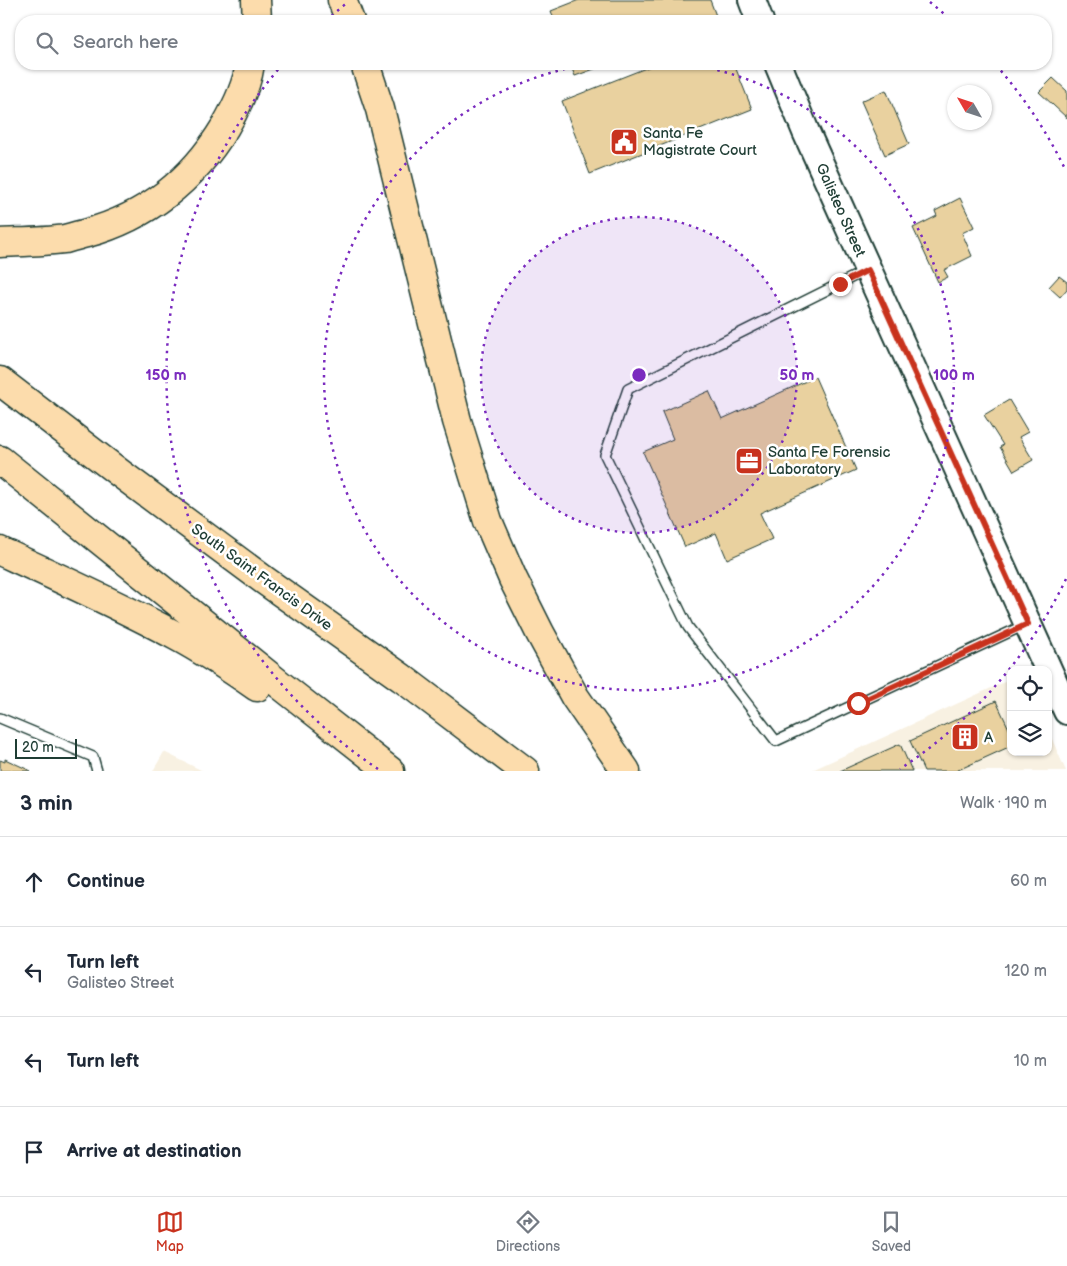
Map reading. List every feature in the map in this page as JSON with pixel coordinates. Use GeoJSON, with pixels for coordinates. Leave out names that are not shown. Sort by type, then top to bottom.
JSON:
{"type":"FeatureCollection","features":[{"type":"Feature","properties":{"kind":"highway"},"geometry":{"type":"LineString","coordinates":[[256,0],[257,15]]}},
{"type":"Feature","properties":{"kind":"highway"},"geometry":{"type":"LineString","coordinates":[[342,0],[348,15]]}},
{"type":"Feature","properties":{"kind":"highway"},"geometry":{"type":"LineString","coordinates":[[0,243],[65,239],[106,228],[152,204],[169,192],[199,163],[214,145],[241,96],[248,70]]}},
{"type":"Feature","properties":{"kind":"highway"},"geometry":{"type":"LineString","coordinates":[[367,70],[380,109],[457,421],[488,521],[540,633],[575,696],[626,771]]}},
{"type":"Feature","properties":{"kind":"highway","name":"South Saint Francis Drive"},"geometry":{"type":"LineString","coordinates":[[0,381],[129,480],[264,580],[402,678],[525,771]]}},
{"type":"Feature","properties":{"kind":"highway"},"geometry":{"type":"LineString","coordinates":[[0,460],[389,771]]}},
{"type":"Feature","properties":{"kind":"highway"},"geometry":{"type":"LineString","coordinates":[[0,551],[176,636],[389,771]]}},
{"type":"Feature","properties":{"kind":"street"},"geometry":{"type":"LineString","coordinates":[[752,0],[758,15]]}},
{"type":"Feature","properties":{"kind":"street","name":"Galisteo Street"},"geometry":{"type":"LineString","coordinates":[[780,70],[806,132],[1067,711]]}},
{"type":"Feature","properties":{"kind":"lane"},"geometry":{"type":"LineString","coordinates":[[868,270],[628,389],[605,455],[688,627],[776,741],[1028,624]]}},
{"type":"Feature","properties":{"kind":"lane"},"geometry":{"type":"LineString","coordinates":[[0,718],[93,758],[97,771]]}},
{"type":"Feature","properties":{"kind":"shaded area"},"geometry":{"type":"Polygon","coordinates":[[[1007,681],[1007,756],[1052,756],[1052,739],[1066,771],[810,771],[1007,681]]]}},
{"type":"Feature","properties":{"kind":"shaded area"},"geometry":{"type":"Polygon","coordinates":[[[164,752],[203,771],[153,771],[164,752]]]}},
{"type":"Feature","properties":{"kind":"building"},"geometry":{"type":"Polygon","coordinates":[[[579,0],[710,0],[716,15],[553,15],[551,11],[579,0]]]}},
{"type":"Feature","properties":{"kind":"building"},"geometry":{"type":"Polygon","coordinates":[[[572,70],[592,70],[575,76],[572,70]]]}},
{"type":"Feature","properties":{"kind":"building","name":"Santa Fe Magistrate Court"},"geometry":{"type":"Polygon","coordinates":[[[641,70],[736,70],[752,109],[590,174],[562,101],[641,70]]]}},
{"type":"Feature","properties":{"kind":"building"},"geometry":{"type":"Polygon","coordinates":[[[1053,78],[1067,91],[1067,118],[1039,92],[1053,78]]]}},
{"type":"Feature","properties":{"kind":"building"},"geometry":{"type":"Polygon","coordinates":[[[886,90],[909,144],[885,155],[861,101],[886,90]]]}},
{"type":"Feature","properties":{"kind":"building"},"geometry":{"type":"Polygon","coordinates":[[[960,198],[974,227],[962,233],[972,256],[944,270],[948,277],[938,282],[913,228],[937,216],[935,211],[960,198]]]}},
{"type":"Feature","properties":{"kind":"building"},"geometry":{"type":"Polygon","coordinates":[[[1059,276],[1067,282],[1067,289],[1060,297],[1049,287],[1059,276]]]}},
{"type":"Feature","properties":{"kind":"building","name":"Santa Fe Forensic Laboratory"},"geometry":{"type":"Polygon","coordinates":[[[815,377],[856,470],[760,513],[772,539],[727,559],[716,533],[685,547],[643,452],[673,439],[662,412],[709,391],[722,419],[815,377]]]}},
{"type":"Feature","properties":{"kind":"building"},"geometry":{"type":"Polygon","coordinates":[[[1009,400],[1028,432],[1019,437],[1033,460],[1014,471],[1000,447],[1003,445],[984,415],[1009,400]]]}},
{"type":"Feature","properties":{"kind":"building","name":"A"},"geometry":{"type":"Polygon","coordinates":[[[996,701],[1007,724],[1007,748],[956,771],[924,771],[910,741],[996,701]]]}},
{"type":"Feature","properties":{"kind":"building"},"geometry":{"type":"Polygon","coordinates":[[[900,744],[912,771],[840,771],[900,744]]]}},
{"type":"Feature","properties":{"kind":"building"},"geometry":{"type":"Polygon","coordinates":[[[5,759],[31,771],[0,771],[0,760],[5,762],[5,759]]]}},
{"type":"Feature","properties":{"kind":"place","name":"Santa Fe Magistrate Court"},"geometry":{"type":"Point","coordinates":[624,142]}},
{"type":"Feature","properties":{"kind":"place","name":"Santa Fe Forensic Laboratory"},"geometry":{"type":"Point","coordinates":[749,461]}},
{"type":"Feature","properties":{"kind":"place","name":"A"},"geometry":{"type":"Point","coordinates":[965,737]}},
{"type":"Feature","properties":{"kind":"route"},"geometry":{"type":"LineString","coordinates":[[840,284],[868,270],[1028,624],[858,703]]}}]}
